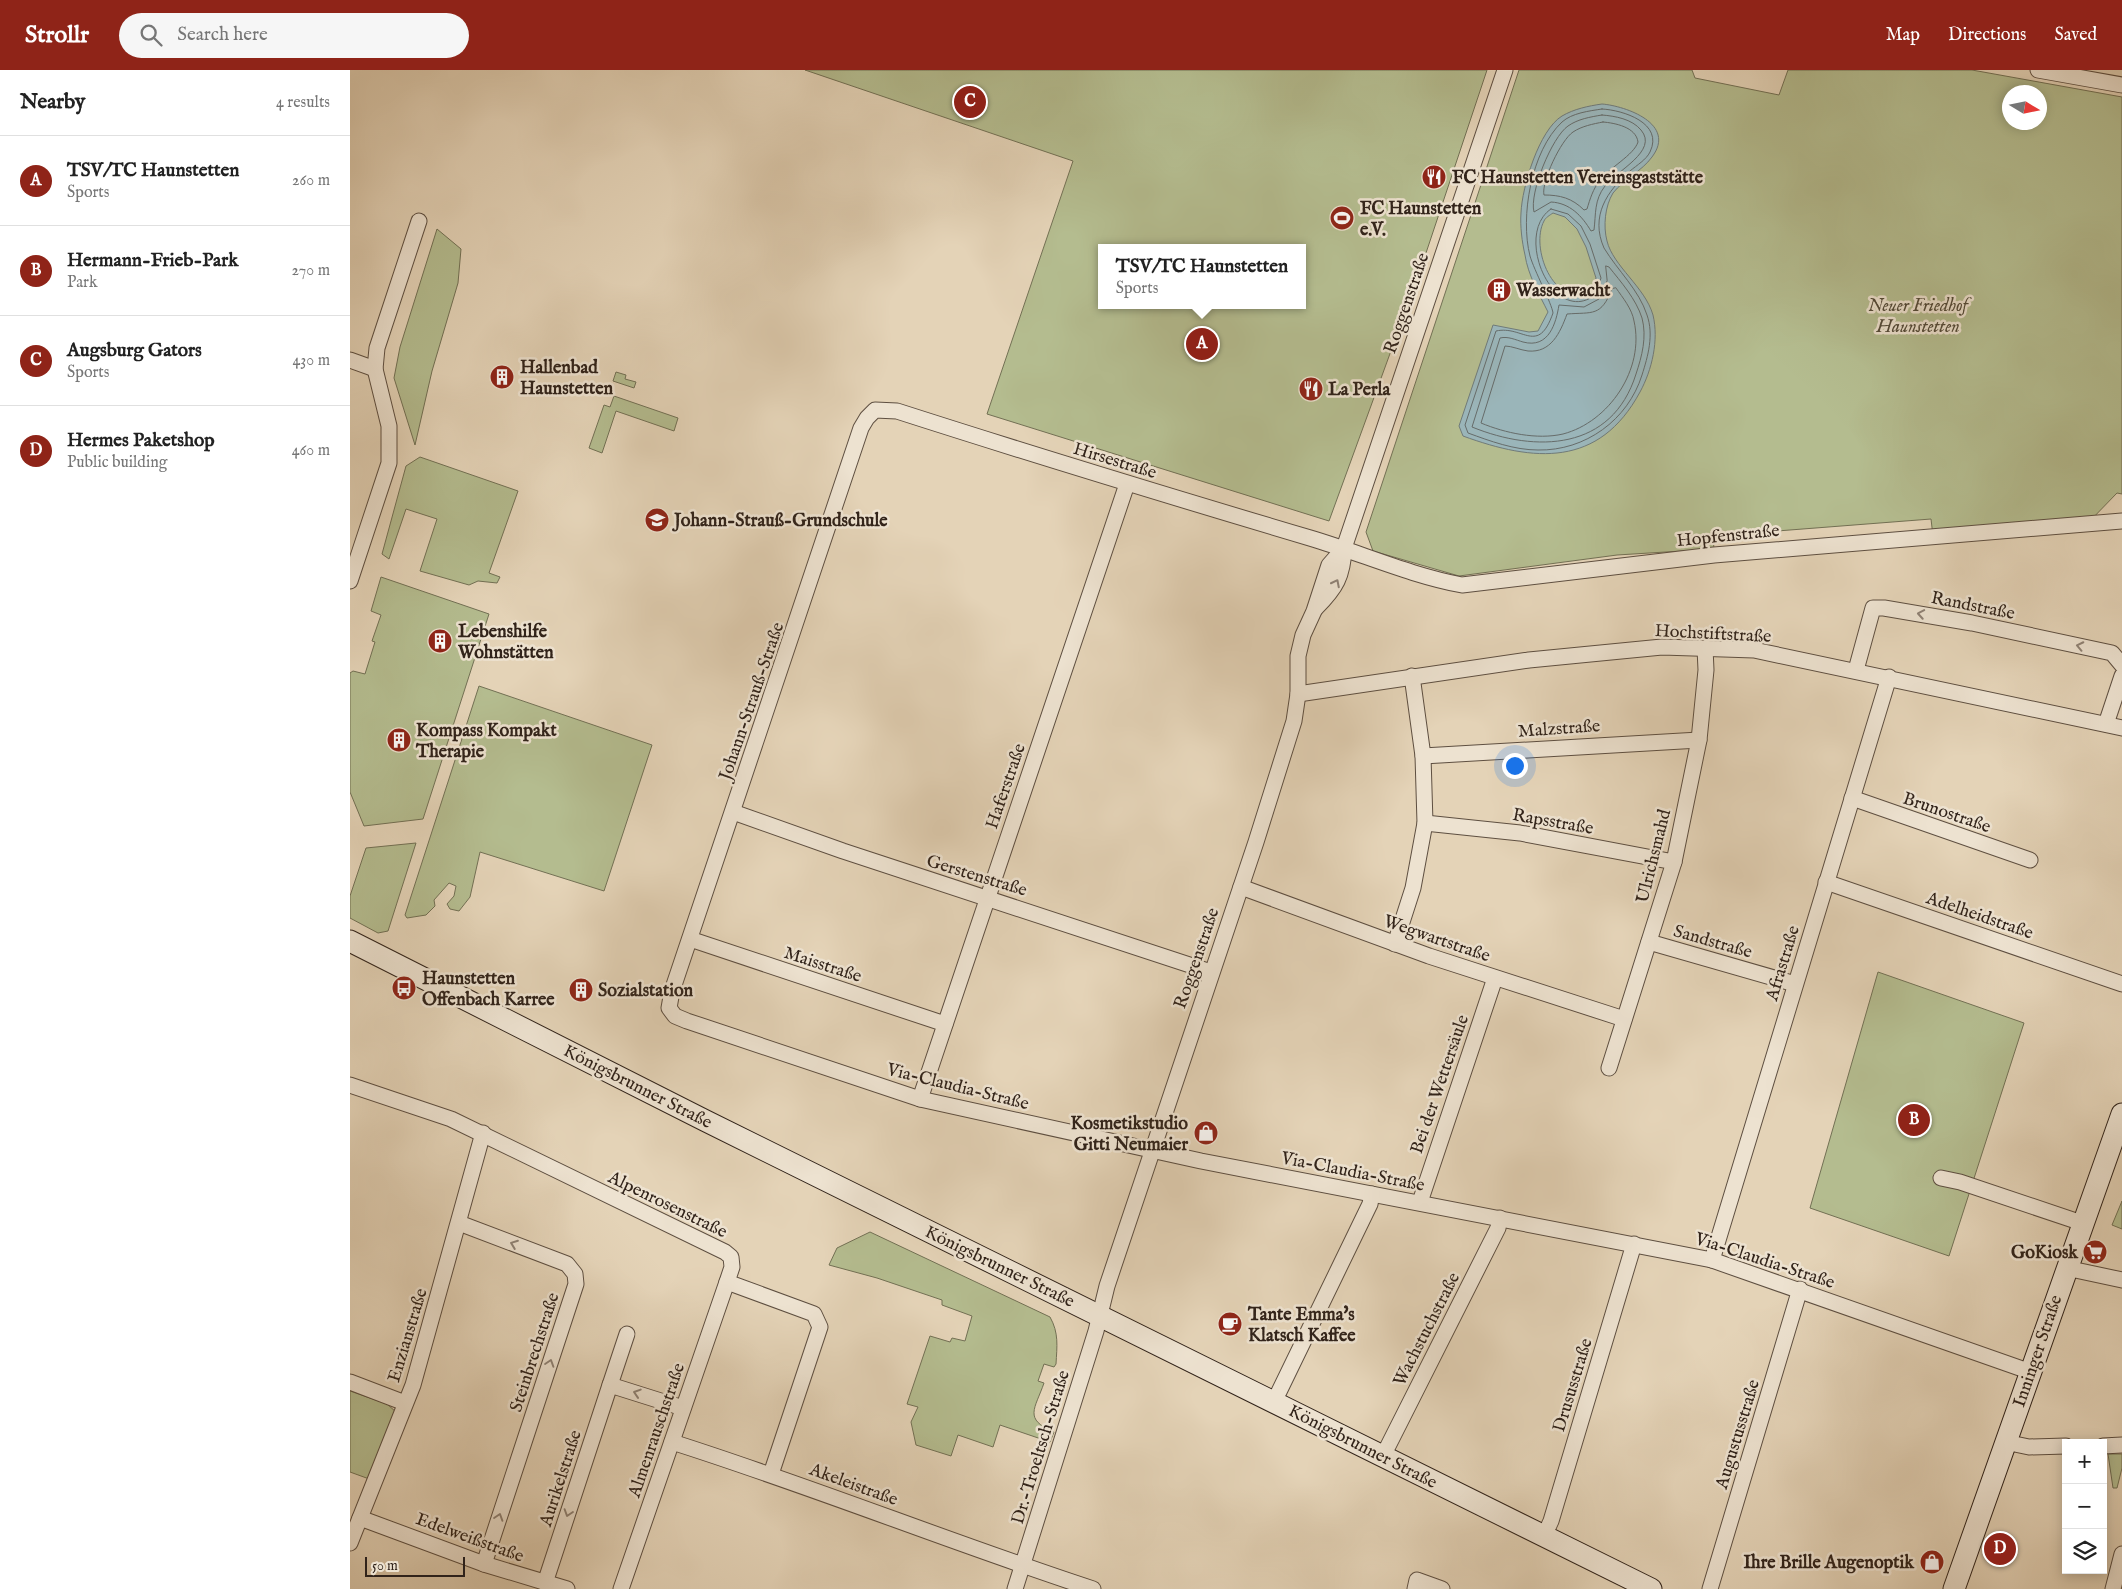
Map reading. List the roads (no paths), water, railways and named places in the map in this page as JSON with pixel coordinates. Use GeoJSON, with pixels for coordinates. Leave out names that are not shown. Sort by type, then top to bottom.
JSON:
{"type":"FeatureCollection","features":[{"type":"Feature","properties":{"kind":"main road","name":"Königsbrunner Straße"},"geometry":{"type":"LineString","coordinates":[[350,941],[1652,1589]]}},
{"type":"Feature","properties":{"kind":"main road","name":"Inninger Straße"},"geometry":{"type":"LineString","coordinates":[[1954,1589],[2122,1114]]}},
{"type":"Feature","properties":{"kind":"street","name":"Roggenstraße"},"geometry":{"type":"LineString","coordinates":[[1100,1315],[1110,1278],[1294,721],[1298,694],[1298,656],[1303,635],[1314,612],[1329,565],[1344,548],[1505,70]]}},
{"type":"Feature","properties":{"kind":"street"},"geometry":{"type":"LineString","coordinates":[[2038,70],[2122,85]]}},
{"type":"Feature","properties":{"kind":"street"},"geometry":{"type":"LineString","coordinates":[[350,581],[389,463],[389,426],[375,370],[377,348],[382,328],[419,221]]}},
{"type":"Feature","properties":{"kind":"street"},"geometry":{"type":"LineString","coordinates":[[350,360],[375,370]]}},
{"type":"Feature","properties":{"kind":"street","name":"Hirsestraße"},"geometry":{"type":"LineString","coordinates":[[875,410],[897,411],[1127,484],[1344,548]]}},
{"type":"Feature","properties":{"kind":"street","name":"Johann-Strauß-Straße"},"geometry":{"type":"LineString","coordinates":[[669,1008],[672,991],[861,428],[875,410]]}},
{"type":"Feature","properties":{"kind":"street","name":"Haferstraße"},"geometry":{"type":"LineString","coordinates":[[920,1099],[1127,484]]}},
{"type":"Feature","properties":{"kind":"street","name":"Hopfenstraße"},"geometry":{"type":"LineString","coordinates":[[1344,548],[1429,579],[1462,585],[1714,555],[2122,522]]}},
{"type":"Feature","properties":{"kind":"street","name":"Randstraße"},"geometry":{"type":"LineString","coordinates":[[1856,670],[1872,608],[1972,623],[2112,653],[2122,665]]}},
{"type":"Feature","properties":{"kind":"street","name":"Hochstiftstraße"},"geometry":{"type":"LineString","coordinates":[[1298,694],[1529,660],[1662,647],[1754,650],[1856,670],[2122,728]]}},
{"type":"Feature","properties":{"kind":"street","name":"Ulrichsmahd"},"geometry":{"type":"LineString","coordinates":[[1609,1068],[1674,862],[1698,740],[1706,670],[1705,648]]}},
{"type":"Feature","properties":{"kind":"street"},"geometry":{"type":"LineString","coordinates":[[1395,944],[1413,888],[1425,824],[1423,756],[1412,676]]}},
{"type":"Feature","properties":{"kind":"street"},"geometry":{"type":"LineString","coordinates":[[2106,724],[2122,676]]}},
{"type":"Feature","properties":{"kind":"street","name":"Afrastraße"},"geometry":{"type":"LineString","coordinates":[[1712,1260],[1888,677]]}},
{"type":"Feature","properties":{"kind":"street","name":"Malzstraße"},"geometry":{"type":"LineString","coordinates":[[1423,756],[1698,740]]}},
{"type":"Feature","properties":{"kind":"street","name":"Brunostraße"},"geometry":{"type":"LineString","coordinates":[[1852,798],[2030,860]]}},
{"type":"Feature","properties":{"kind":"street","name":"Gerstenstraße"},"geometry":{"type":"LineString","coordinates":[[733,812],[820,844],[1211,972]]}},
{"type":"Feature","properties":{"kind":"street","name":"Rapsstraße"},"geometry":{"type":"LineString","coordinates":[[1425,824],[1520,833],[1674,862]]}},
{"type":"Feature","properties":{"kind":"street","name":"Adelheidstraße"},"geometry":{"type":"LineString","coordinates":[[1826,882],[2122,984]]}},
{"type":"Feature","properties":{"kind":"street","name":"Wegwartstraße"},"geometry":{"type":"LineString","coordinates":[[1240,887],[1395,944],[1624,1019]]}},
{"type":"Feature","properties":{"kind":"street","name":"Maisstraße"},"geometry":{"type":"LineString","coordinates":[[690,939],[945,1024]]}},
{"type":"Feature","properties":{"kind":"street","name":"Sandstraße"},"geometry":{"type":"LineString","coordinates":[[1649,942],[1795,984]]}},
{"type":"Feature","properties":{"kind":"street","name":"Bei der Wettersäule"},"geometry":{"type":"LineString","coordinates":[[1420,1202],[1495,978]]}},
{"type":"Feature","properties":{"kind":"street","name":"Via-Claudia-Straße"},"geometry":{"type":"LineString","coordinates":[[669,1008],[676,1016],[687,1021],[920,1099],[1153,1150],[1712,1260],[1800,1289],[2031,1372]]}},
{"type":"Feature","properties":{"kind":"street","name":"Alpenrosenstraße"},"geometry":{"type":"LineString","coordinates":[[350,1085],[451,1119],[484,1133],[724,1252],[731,1257],[732,1267],[727,1282]]}},
{"type":"Feature","properties":{"kind":"street","name":"Enzianstraße"},"geometry":{"type":"LineString","coordinates":[[350,1543],[413,1385],[484,1133]]}},
{"type":"Feature","properties":{"kind":"street"},"geometry":{"type":"LineString","coordinates":[[1941,1178],[1960,1182],[2082,1223]]}},
{"type":"Feature","properties":{"kind":"street"},"geometry":{"type":"LineString","coordinates":[[1274,1402],[1370,1204],[1372,1194]]}},
{"type":"Feature","properties":{"kind":"street","name":"Wachstuchstraße"},"geometry":{"type":"LineString","coordinates":[[1383,1456],[1498,1228],[1500,1218]]}},
{"type":"Feature","properties":{"kind":"street","name":"Steinbrechstraße"},"geometry":{"type":"LineString","coordinates":[[459,1223],[567,1264],[575,1274],[576,1284],[484,1564]]}},
{"type":"Feature","properties":{"kind":"street","name":"Drususstraße"},"geometry":{"type":"LineString","coordinates":[[1544,1536],[1634,1244]]}},
{"type":"Feature","properties":{"kind":"street"},"geometry":{"type":"LineString","coordinates":[[2066,1268],[2122,1280]]}},
{"type":"Feature","properties":{"kind":"street"},"geometry":{"type":"LineString","coordinates":[[727,1282],[814,1314],[820,1327],[771,1474]]}},
{"type":"Feature","properties":{"kind":"street","name":"Almenrauschstraße"},"geometry":{"type":"LineString","coordinates":[[621,1589],[727,1282]]}},
{"type":"Feature","properties":{"kind":"street","name":"Augustusstraße"},"geometry":{"type":"LineString","coordinates":[[1710,1589],[1800,1289]]}},
{"type":"Feature","properties":{"kind":"street","name":"Dr.-Troeltsch-Straße"},"geometry":{"type":"LineString","coordinates":[[1015,1589],[1100,1315]]}},
{"type":"Feature","properties":{"kind":"street","name":"Aurikelstraße"},"geometry":{"type":"LineString","coordinates":[[545,1583],[627,1334]]}},
{"type":"Feature","properties":{"kind":"street"},"geometry":{"type":"LineString","coordinates":[[350,1382],[405,1403]]}},
{"type":"Feature","properties":{"kind":"street"},"geometry":{"type":"LineString","coordinates":[[610,1385],[683,1408]]}},
{"type":"Feature","properties":{"kind":"street","name":"Akeleistraße"},"geometry":{"type":"LineString","coordinates":[[672,1442],[771,1474],[1022,1566],[1092,1589]]}},
{"type":"Feature","properties":{"kind":"street"},"geometry":{"type":"LineString","coordinates":[[2005,1442],[2029,1447],[2062,1446]]}},
{"type":"Feature","properties":{"kind":"street"},"geometry":{"type":"LineString","coordinates":[[2107,1446],[2122,1445]]}},
{"type":"Feature","properties":{"kind":"street","name":"Edelweißstraße"},"geometry":{"type":"LineString","coordinates":[[360,1518],[484,1564],[567,1589]]}},
{"type":"Feature","properties":{"kind":"street"},"geometry":{"type":"LineString","coordinates":[[2113,1589],[2122,1554]]}},
{"type":"Feature","properties":{"kind":"street"},"geometry":{"type":"LineString","coordinates":[[1415,1589],[1418,1580],[1442,1589]]}},
{"type":"Feature","properties":{"kind":"water"},"geometry":{"type":"Polygon","coordinates":[[[1602,104],[1623,108],[1635,113],[1653,126],[1658,135],[1658,145],[1652,157],[1613,193],[1608,204],[1605,223],[1610,250],[1643,295],[1653,315],[1655,345],[1648,374],[1640,392],[1624,417],[1605,435],[1585,446],[1563,452],[1539,454],[1489,445],[1463,436],[1459,426],[1493,325],[1529,332],[1538,331],[1548,312],[1529,270],[1522,234],[1522,202],[1533,160],[1546,133],[1562,116],[1581,108],[1602,104]],[[1553,213],[1545,220],[1540,232],[1543,259],[1548,273],[1556,284],[1566,292],[1577,295],[1591,292],[1596,278],[1586,247],[1577,229],[1565,217],[1553,213]]]}},
{"type":"Feature","properties":{"kind":"place","name":"Augsburg Gators"},"geometry":{"type":"Point","coordinates":[970,102]}},
{"type":"Feature","properties":{"kind":"place","name":"FC Haunstetten Vereinsgaststätte"},"geometry":{"type":"Point","coordinates":[1434,177]}},
{"type":"Feature","properties":{"kind":"place","name":"FC Haunstetten e.V."},"geometry":{"type":"Point","coordinates":[1342,218]}},
{"type":"Feature","properties":{"kind":"place","name":"Wasserwacht"},"geometry":{"type":"Point","coordinates":[1499,290]}},
{"type":"Feature","properties":{"kind":"place","name":"TSV/TC Haunstetten"},"geometry":{"type":"Point","coordinates":[1202,344]}},
{"type":"Feature","properties":{"kind":"place","name":"Hallenbad Haunstetten"},"geometry":{"type":"Point","coordinates":[502,377]}},
{"type":"Feature","properties":{"kind":"place","name":"La Perla"},"geometry":{"type":"Point","coordinates":[1311,389]}},
{"type":"Feature","properties":{"kind":"place","name":"Johann-Strauß-Grundschule"},"geometry":{"type":"Point","coordinates":[657,520]}},
{"type":"Feature","properties":{"kind":"place","name":"Lebenshilfe Wohnstätten"},"geometry":{"type":"Point","coordinates":[440,641]}},
{"type":"Feature","properties":{"kind":"place","name":"Kompass Kompakt Therapie"},"geometry":{"type":"Point","coordinates":[399,740]}},
{"type":"Feature","properties":{"kind":"place","name":"Haunstetten Offenbach Karree"},"geometry":{"type":"Point","coordinates":[404,988]}},
{"type":"Feature","properties":{"kind":"place","name":"Sozialstation"},"geometry":{"type":"Point","coordinates":[581,990]}},
{"type":"Feature","properties":{"kind":"place","name":"Hermann-Frieb-Park"},"geometry":{"type":"Point","coordinates":[1914,1120]}},
{"type":"Feature","properties":{"kind":"place","name":"Kosmetikstudio Gitti Neumaier"},"geometry":{"type":"Point","coordinates":[1206,1133]}},
{"type":"Feature","properties":{"kind":"place","name":"GoKiosk"},"geometry":{"type":"Point","coordinates":[2095,1252]}},
{"type":"Feature","properties":{"kind":"place","name":"Tante Emma's Klatsch Kaffee"},"geometry":{"type":"Point","coordinates":[1230,1324]}},
{"type":"Feature","properties":{"kind":"place","name":"Hermes Paketshop"},"geometry":{"type":"Point","coordinates":[2000,1549]}},
{"type":"Feature","properties":{"kind":"place","name":"Ihre Brille Augenoptik"},"geometry":{"type":"Point","coordinates":[1932,1562]}},
{"type":"Feature","properties":{"kind":"park label","name":"Neuer Friedhof Haunstetten"},"geometry":{"type":"Point","coordinates":[1918,315]}}]}
